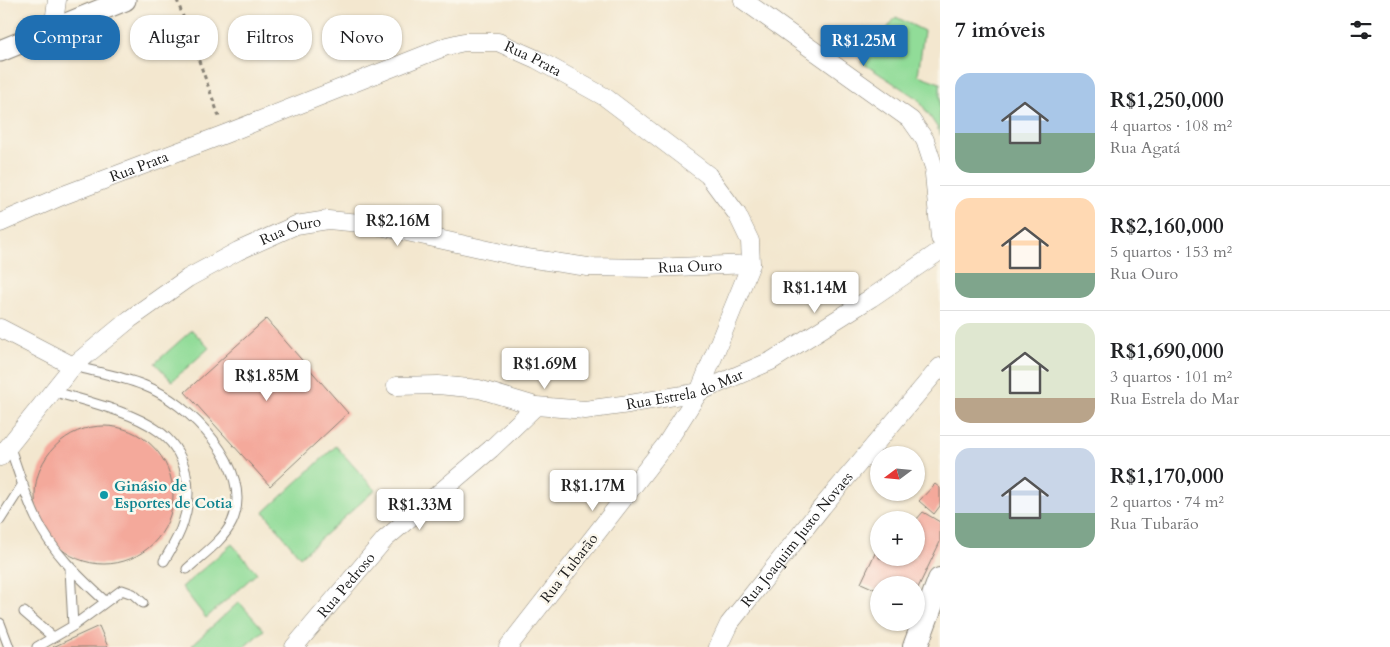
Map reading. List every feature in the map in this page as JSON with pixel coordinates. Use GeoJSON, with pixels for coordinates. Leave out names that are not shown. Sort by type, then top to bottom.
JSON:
{"type":"FeatureCollection","features":[{"type":"Feature","properties":{"kind":"main road"},"geometry":{"type":"LineString","coordinates":[[915,647],[940,580]]}},
{"type":"Feature","properties":{"kind":"street"},"geometry":{"type":"LineString","coordinates":[[55,15],[57,0]]}},
{"type":"Feature","properties":{"kind":"street"},"geometry":{"type":"LineString","coordinates":[[89,15],[125,0]]}},
{"type":"Feature","properties":{"kind":"street"},"geometry":{"type":"LineString","coordinates":[[743,0],[911,120],[925,140],[937,179],[940,238]]}},
{"type":"Feature","properties":{"kind":"street","name":"Rua Prata"},"geometry":{"type":"LineString","coordinates":[[0,223],[64,195],[225,134],[447,46],[464,42],[498,42],[536,59],[605,96],[708,176],[737,214],[750,241],[751,264],[699,392]]}},
{"type":"Feature","properties":{"kind":"street"},"geometry":{"type":"LineString","coordinates":[[0,51],[15,45]]}},
{"type":"Feature","properties":{"kind":"street","name":"Rua Ouro"},"geometry":{"type":"LineString","coordinates":[[4,451],[73,366],[130,319],[188,278],[238,251],[296,225],[328,220],[371,224],[520,257],[588,267],[651,268],[751,264]]}},
{"type":"Feature","properties":{"kind":"street","name":"Rua Estrela do Mar"},"geometry":{"type":"LineString","coordinates":[[396,386],[438,385],[479,390],[536,406],[585,410],[699,392],[771,361],[871,298],[940,251]]}},
{"type":"Feature","properties":{"kind":"street"},"geometry":{"type":"LineString","coordinates":[[0,328],[73,366]]}},
{"type":"Feature","properties":{"kind":"street","name":"Rua Joaquim Justo Novaes"},"geometry":{"type":"LineString","coordinates":[[718,647],[730,624],[940,366]]}},
{"type":"Feature","properties":{"kind":"street","name":"Rua Tubarão"},"geometry":{"type":"LineString","coordinates":[[508,647],[660,451],[699,392]]}},
{"type":"Feature","properties":{"kind":"street","name":"Rua Pedroso"},"geometry":{"type":"LineString","coordinates":[[294,647],[385,539],[491,449],[536,406]]}},
{"type":"Feature","properties":{"kind":"lane"},"geometry":{"type":"LineString","coordinates":[[73,366],[143,385],[170,399],[193,418],[220,448],[234,475],[237,501],[232,522],[222,536],[187,569]]}},
{"type":"Feature","properties":{"kind":"lane"},"geometry":{"type":"LineString","coordinates":[[52,391],[124,413],[157,430],[176,448],[186,469],[188,496],[184,522],[176,541],[164,561]]}},
{"type":"Feature","properties":{"kind":"lane"},"geometry":{"type":"LineString","coordinates":[[4,451],[23,484],[36,519],[56,549],[70,569],[105,601]]}},
{"type":"Feature","properties":{"kind":"lane"},"geometry":{"type":"LineString","coordinates":[[0,520],[23,484]]}},
{"type":"Feature","properties":{"kind":"lane"},"geometry":{"type":"LineString","coordinates":[[70,569],[73,626]]}},
{"type":"Feature","properties":{"kind":"lane"},"geometry":{"type":"LineString","coordinates":[[37,647],[73,626],[122,590],[134,594],[143,603]]}},
{"type":"Feature","properties":{"kind":"lane"},"geometry":{"type":"LineString","coordinates":[[24,612],[53,637]]}},
{"type":"Feature","properties":{"kind":"lane"},"geometry":{"type":"LineString","coordinates":[[0,623],[8,647]]}},
{"type":"Feature","properties":{"kind":"path"},"geometry":{"type":"LineString","coordinates":[[177,0],[225,134]]}},
{"type":"Feature","properties":{"kind":"green space"},"geometry":{"type":"Polygon","coordinates":[[[896,17],[924,31],[918,75],[940,83],[940,135],[937,127],[918,99],[861,62],[896,17]]]}},
{"type":"Feature","properties":{"kind":"green space"},"geometry":{"type":"Polygon","coordinates":[[[192,330],[209,348],[172,381],[155,363],[192,330]]]}},
{"type":"Feature","properties":{"kind":"green space"},"geometry":{"type":"Polygon","coordinates":[[[336,446],[375,490],[300,557],[264,512],[336,446]]]}},
{"type":"Feature","properties":{"kind":"green space"},"geometry":{"type":"Polygon","coordinates":[[[232,544],[257,573],[206,618],[182,587],[232,544]]]}},
{"type":"Feature","properties":{"kind":"green space"},"geometry":{"type":"Polygon","coordinates":[[[239,602],[264,630],[244,647],[194,647],[192,645],[239,602]]]}},
{"type":"Feature","properties":{"kind":"building"},"geometry":{"type":"Polygon","coordinates":[[[266,319],[348,413],[270,486],[185,392],[266,319]]]}},
{"type":"Feature","properties":{"kind":"building","name":"Ginásio de Esportes de Cotia"},"geometry":{"type":"Polygon","coordinates":[[[104,426],[130,431],[153,446],[168,469],[173,495],[168,521],[153,544],[130,559],[104,564],[78,559],[55,544],[40,521],[35,495],[40,469],[55,446],[78,431],[104,426]]]}},
{"type":"Feature","properties":{"kind":"building"},"geometry":{"type":"Polygon","coordinates":[[[935,484],[940,488],[940,506],[934,514],[919,501],[925,501],[925,495],[935,484]]]}},
{"type":"Feature","properties":{"kind":"building"},"geometry":{"type":"Polygon","coordinates":[[[925,513],[940,522],[940,542],[924,576],[870,576],[870,587],[861,583],[870,564],[870,566],[925,566],[925,513]]]}},
{"type":"Feature","properties":{"kind":"building"},"geometry":{"type":"Polygon","coordinates":[[[99,626],[108,647],[53,647],[99,626]]]}},
{"type":"Feature","properties":{"kind":"place","name":"Ginásio de Esportes de Cotia"},"geometry":{"type":"Point","coordinates":[104,495]}}]}
